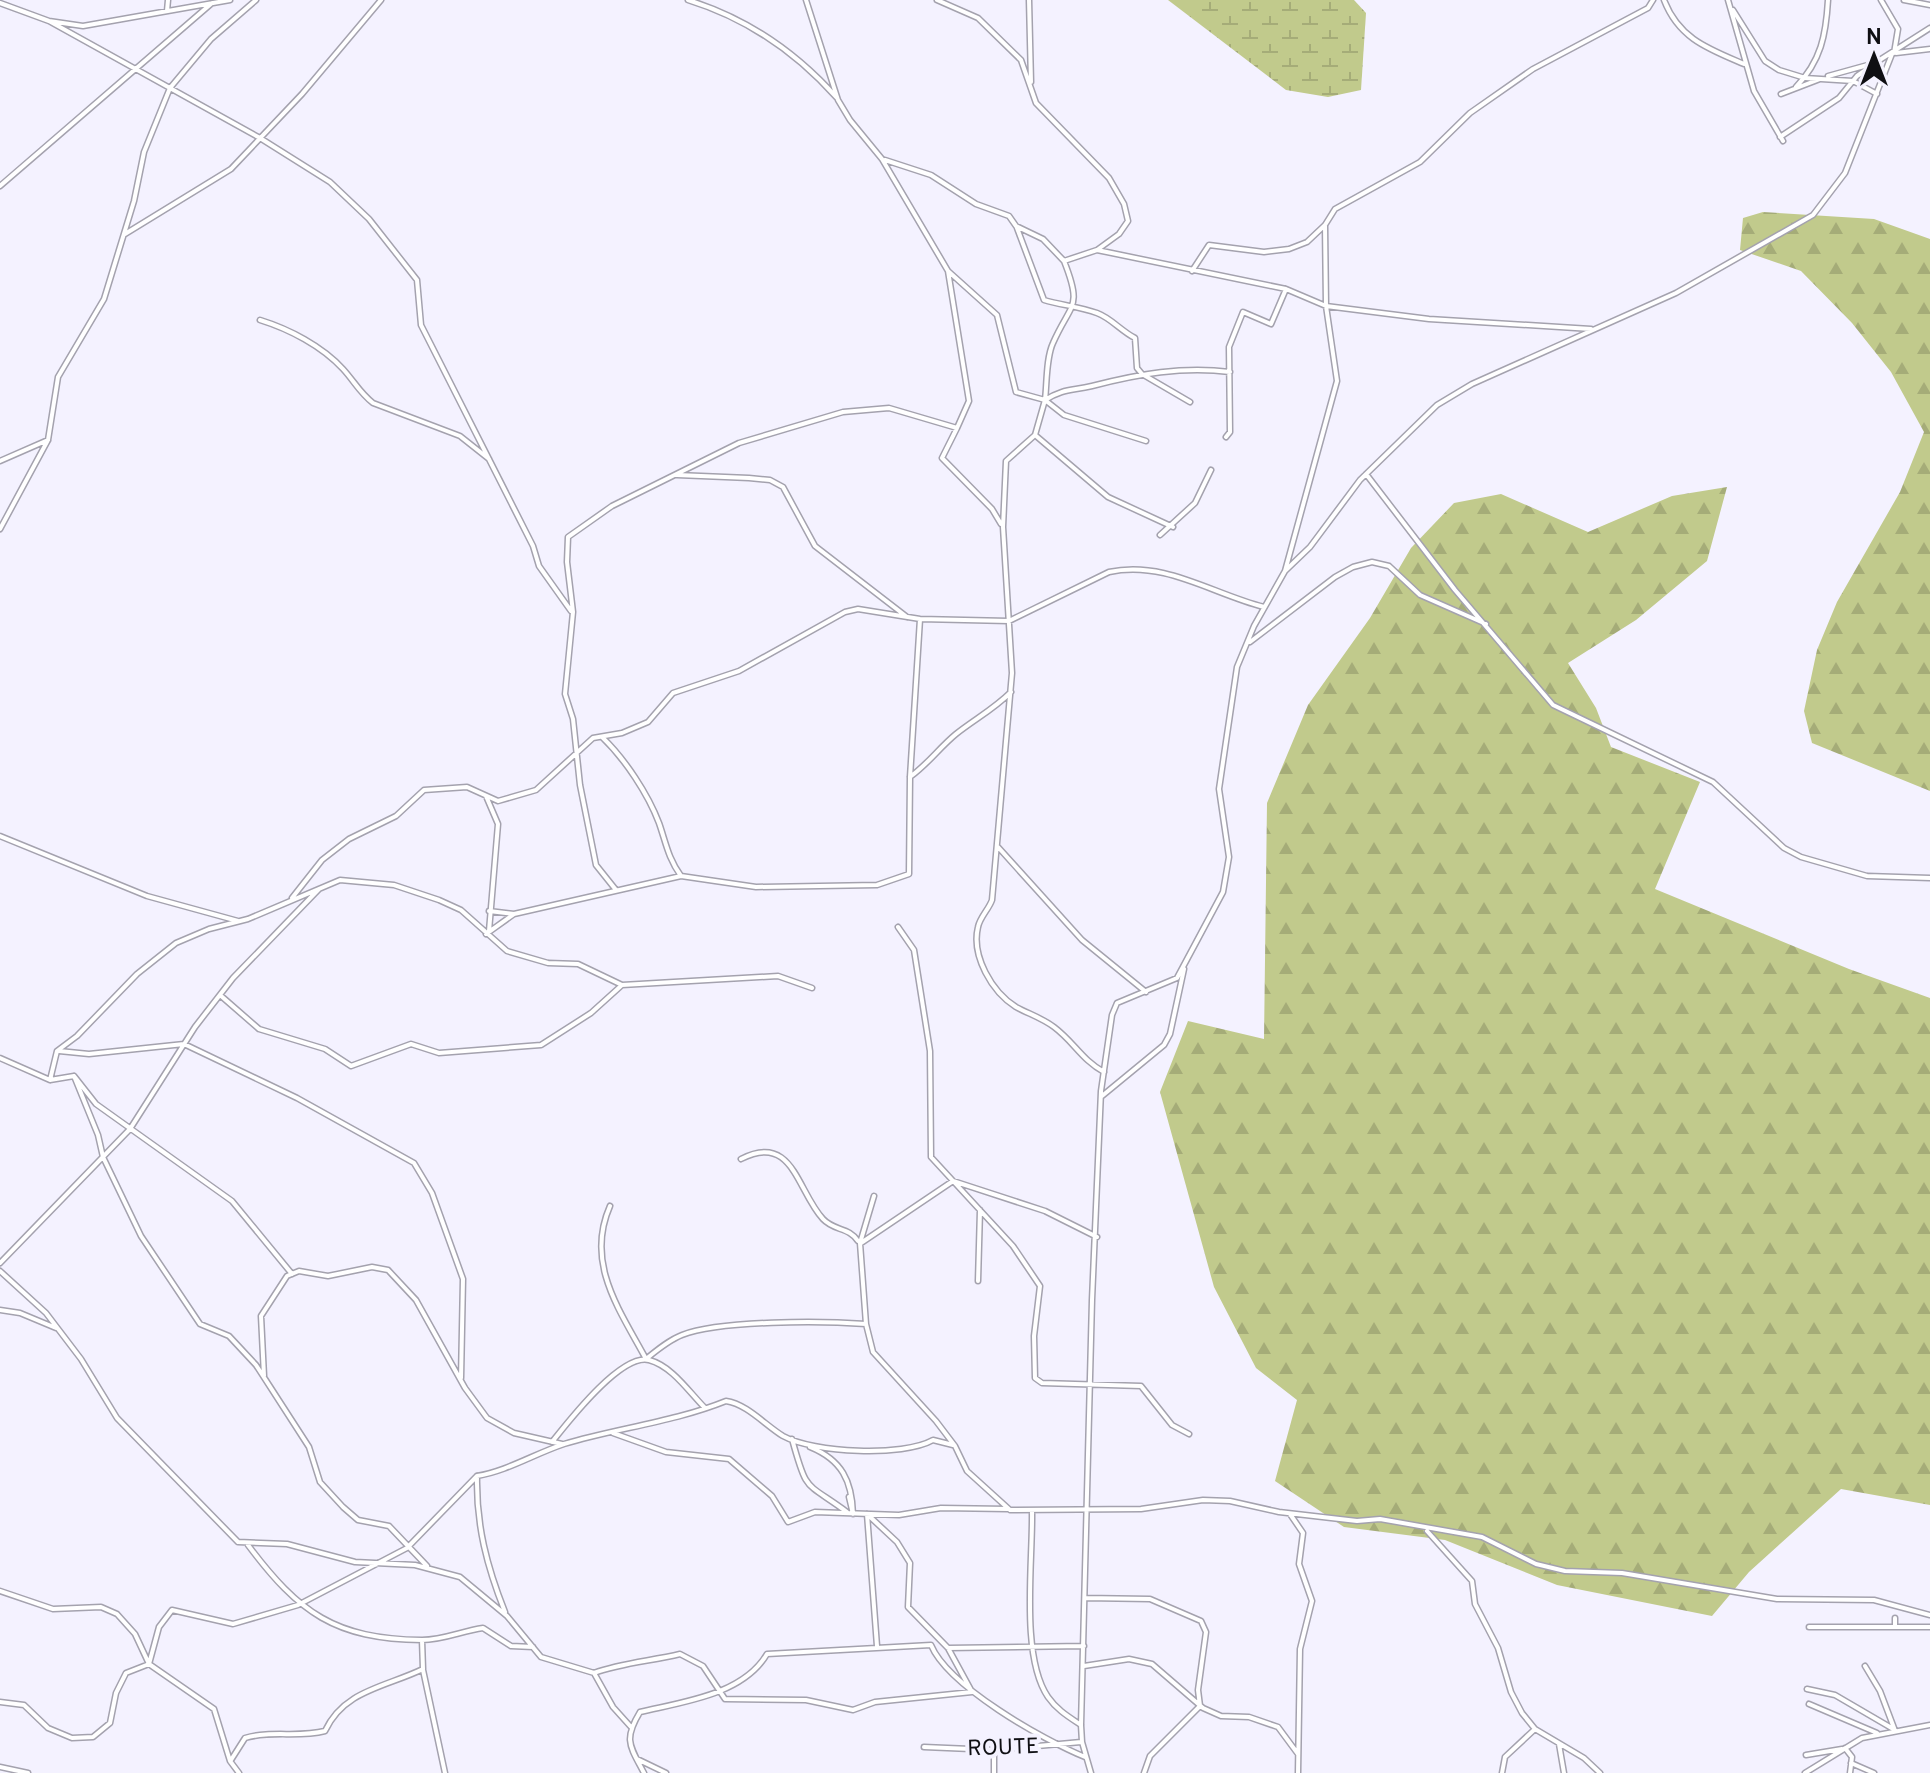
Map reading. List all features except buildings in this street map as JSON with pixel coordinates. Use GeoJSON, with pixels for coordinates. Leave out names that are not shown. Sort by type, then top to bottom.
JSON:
{"type":"FeatureCollection","features":[{"type":"Feature","properties":{"kind":"street"},"geometry":{"type":"LineString","coordinates":[[167,11],[168,0]]}},
{"type":"Feature","properties":{"kind":"street"},"geometry":{"type":"LineString","coordinates":[[49,21],[83,26],[105,24],[230,0]]}},
{"type":"Feature","properties":{"kind":"street"},"geometry":{"type":"LineString","coordinates":[[0,529],[48,440],[58,377],[104,299],[144,152],[170,88],[211,39],[256,0]]}},
{"type":"Feature","properties":{"kind":"street"},"geometry":{"type":"LineString","coordinates":[[123,235],[231,169],[381,0]]}},
{"type":"Feature","properties":{"kind":"street"},"geometry":{"type":"LineString","coordinates":[[688,0],[727,12],[789,51],[838,100]]}},
{"type":"Feature","properties":{"kind":"street"},"geometry":{"type":"LineString","coordinates":[[806,0],[838,100],[850,120],[882,159],[948,271],[997,315],[1016,392],[1045,400],[1064,415],[1146,441]]}},
{"type":"Feature","properties":{"kind":"street"},"geometry":{"type":"LineString","coordinates":[[937,0],[978,18],[1002,39],[1021,60],[1036,103],[1109,178],[1124,204],[1128,221],[1119,234],[1097,250],[1064,261]]}},
{"type":"Feature","properties":{"kind":"street"},"geometry":{"type":"LineString","coordinates":[[1029,0],[1031,79],[1036,103]]}},
{"type":"Feature","properties":{"kind":"street"},"geometry":{"type":"LineString","coordinates":[[1192,271],[1209,245],[1264,252],[1289,249],[1307,242],[1325,225],[1335,209],[1420,162],[1470,113],[1533,69],[1636,16],[1653,0]]}},
{"type":"Feature","properties":{"kind":"street"},"geometry":{"type":"LineString","coordinates":[[1664,0],[1686,35],[1695,43],[1744,64]]}},
{"type":"Feature","properties":{"kind":"street"},"geometry":{"type":"LineString","coordinates":[[1728,0],[1765,61],[1792,76],[1853,81],[1877,94]]}},
{"type":"Feature","properties":{"kind":"street"},"geometry":{"type":"LineString","coordinates":[[1794,89],[1805,78],[1826,39],[1828,0]]}},
{"type":"Feature","properties":{"kind":"street"},"geometry":{"type":"LineString","coordinates":[[1285,571],[1310,547],[1366,474],[1437,405],[1472,384],[1676,293],[1813,215],[1845,173],[1893,53],[1898,29],[1881,0]]}},
{"type":"Feature","properties":{"kind":"street"},"geometry":{"type":"LineString","coordinates":[[1904,0],[1930,5]]}},
{"type":"Feature","properties":{"kind":"street"},"geometry":{"type":"LineString","coordinates":[[0,3],[49,21],[260,138],[351,200],[417,280],[421,325],[491,460],[539,566],[573,612]]}},
{"type":"Feature","properties":{"kind":"street"},"geometry":{"type":"LineString","coordinates":[[0,186],[212,3]]}},
{"type":"Feature","properties":{"kind":"street"},"geometry":{"type":"LineString","coordinates":[[1733,10],[1744,64],[1768,120],[1781,139],[1839,98],[1853,81],[1875,63],[1930,28]]}},
{"type":"Feature","properties":{"kind":"street"},"geometry":{"type":"LineString","coordinates":[[1893,53],[1930,49]]}},
{"type":"Feature","properties":{"kind":"street"},"geometry":{"type":"LineString","coordinates":[[1781,94],[1875,63]]}},
{"type":"Feature","properties":{"kind":"street"},"geometry":{"type":"LineString","coordinates":[[882,159],[931,175],[976,204],[1009,216],[1016,226],[1044,300],[1097,313],[1135,338],[1137,368],[1142,374],[1190,402]]}},
{"type":"Feature","properties":{"kind":"street"},"geometry":{"type":"LineString","coordinates":[[1091,1773],[1085,1757],[1081,1725],[1090,1382],[1101,1098],[1112,1015],[1117,1003],[1177,978],[1223,892],[1229,857],[1221,815],[1220,777],[1237,667],[1264,607],[1285,571],[1337,381],[1326,306],[1325,225]]}},
{"type":"Feature","properties":{"kind":"street"},"geometry":{"type":"LineString","coordinates":[[1016,226],[1043,239],[1064,261],[1075,288],[1072,309],[1051,345],[1045,400],[1035,435],[1006,461],[1003,527],[1011,692],[992,900],[977,929],[984,971],[1007,1000],[1045,1020],[1074,1042],[1086,1062],[1104,1072]]}},
{"type":"Feature","properties":{"kind":"street"},"geometry":{"type":"LineString","coordinates":[[1097,250],[1286,289],[1326,306],[1429,319],[1594,329]]}},
{"type":"Feature","properties":{"kind":"street"},"geometry":{"type":"LineString","coordinates":[[948,271],[969,401],[942,458],[992,509],[1003,527]]}},
{"type":"Feature","properties":{"kind":"street"},"geometry":{"type":"LineString","coordinates":[[1226,437],[1230,432],[1229,347],[1243,312],[1271,324],[1286,289]]}},
{"type":"Feature","properties":{"kind":"street"},"geometry":{"type":"LineString","coordinates":[[260,320],[301,337],[340,365],[362,395],[373,403],[460,436],[491,460]]}},
{"type":"Feature","properties":{"kind":"street"},"geometry":{"type":"LineString","coordinates":[[1045,400],[1064,388],[1087,387],[1142,374],[1204,369],[1230,372]]}},
{"type":"Feature","properties":{"kind":"street"},"geometry":{"type":"LineString","coordinates":[[616,890],[596,865],[580,785],[578,750],[564,685],[573,612],[567,562],[568,537],[612,506],[739,443],[863,408],[889,408],[957,428]]}},
{"type":"Feature","properties":{"kind":"street"},"geometry":{"type":"LineString","coordinates":[[1035,435],[1108,497],[1173,527]]}},
{"type":"Feature","properties":{"kind":"street"},"geometry":{"type":"LineString","coordinates":[[0,461],[48,440]]}},
{"type":"Feature","properties":{"kind":"street"},"geometry":{"type":"LineString","coordinates":[[1160,535],[1173,527],[1195,503],[1211,470]]}},
{"type":"Feature","properties":{"kind":"street"},"geometry":{"type":"LineString","coordinates":[[1366,474],[1455,590],[1553,705],[1713,782],[1784,848],[1819,865],[1867,876],[1930,878]]}},
{"type":"Feature","properties":{"kind":"street"},"geometry":{"type":"LineString","coordinates":[[674,475],[770,480],[783,487],[815,546],[909,618]]}},
{"type":"Feature","properties":{"kind":"street"},"geometry":{"type":"LineString","coordinates":[[1248,644],[1335,577],[1353,567],[1372,562],[1389,566],[1427,598],[1487,624]]}},
{"type":"Feature","properties":{"kind":"street"},"geometry":{"type":"LineString","coordinates":[[292,898],[322,860],[349,839],[396,816],[424,790],[467,787],[498,801],[512,800],[536,790],[593,738],[622,733],[648,722],[673,693],[739,671],[845,612],[858,609],[920,619],[1009,621],[1109,572],[1125,568],[1172,573],[1264,607]]}},
{"type":"Feature","properties":{"kind":"street"},"geometry":{"type":"LineString","coordinates":[[489,911],[514,914],[681,876],[756,887],[877,885],[909,874],[910,777],[920,619]]}},
{"type":"Feature","properties":{"kind":"street"},"geometry":{"type":"LineString","coordinates":[[910,777],[940,753],[952,737],[992,711],[1011,692]]}},
{"type":"Feature","properties":{"kind":"street"},"geometry":{"type":"LineString","coordinates":[[602,737],[616,750],[650,802],[667,856],[681,876]]}},
{"type":"Feature","properties":{"kind":"street"},"geometry":{"type":"LineString","coordinates":[[486,796],[498,824],[487,932]]}},
{"type":"Feature","properties":{"kind":"street"},"geometry":{"type":"LineString","coordinates":[[0,836],[147,896],[239,921]]}},
{"type":"Feature","properties":{"kind":"street"},"geometry":{"type":"LineString","coordinates":[[998,847],[1082,940],[1146,992]]}},
{"type":"Feature","properties":{"kind":"street"},"geometry":{"type":"LineString","coordinates":[[50,1080],[57,1051],[77,1036],[137,974],[176,943],[340,880],[394,885],[461,910],[507,951],[526,958],[578,964],[622,985],[778,976],[812,988]]}},
{"type":"Feature","properties":{"kind":"street"},"geometry":{"type":"LineString","coordinates":[[0,1263],[130,1129],[184,1044],[220,995],[321,888]]}},
{"type":"Feature","properties":{"kind":"street"},"geometry":{"type":"LineString","coordinates":[[487,932],[514,914]]}},
{"type":"Feature","properties":{"kind":"street"},"geometry":{"type":"LineString","coordinates":[[898,927],[914,950],[930,1051],[931,1157],[1021,1256],[1040,1286],[1034,1336],[1035,1378],[1042,1383],[1090,1382],[1141,1386],[1172,1425],[1189,1434]]}},
{"type":"Feature","properties":{"kind":"street"},"geometry":{"type":"LineString","coordinates":[[1101,1098],[1164,1045],[1170,1034],[1185,967]]}},
{"type":"Feature","properties":{"kind":"street"},"geometry":{"type":"LineString","coordinates":[[220,995],[259,1029],[325,1049],[351,1066],[411,1044],[439,1053],[541,1045],[591,1013],[622,985]]}},
{"type":"Feature","properties":{"kind":"street"},"geometry":{"type":"LineString","coordinates":[[57,1051],[89,1054],[184,1044],[297,1098],[414,1163],[432,1193],[463,1279],[461,1378]]}},
{"type":"Feature","properties":{"kind":"street"},"geometry":{"type":"LineString","coordinates":[[0,1058],[50,1080],[74,1076]]}},
{"type":"Feature","properties":{"kind":"street"},"geometry":{"type":"LineString","coordinates":[[74,1076],[96,1104],[232,1201],[293,1274]]}},
{"type":"Feature","properties":{"kind":"street"},"geometry":{"type":"LineString","coordinates":[[74,1076],[103,1157],[141,1236],[200,1324],[237,1342],[309,1447],[320,1482],[358,1520],[389,1526],[429,1568]]}},
{"type":"Feature","properties":{"kind":"street"},"geometry":{"type":"LineString","coordinates":[[741,1159],[756,1151],[769,1151],[782,1158],[825,1222],[850,1232],[860,1243]]}},
{"type":"Feature","properties":{"kind":"street"},"geometry":{"type":"LineString","coordinates":[[953,1181],[1045,1211],[1097,1237]]}},
{"type":"Feature","properties":{"kind":"street"},"geometry":{"type":"LineString","coordinates":[[860,1243],[953,1181]]}},
{"type":"Feature","properties":{"kind":"street"},"geometry":{"type":"LineString","coordinates":[[874,1196],[860,1243],[866,1324],[873,1352],[955,1446],[967,1471],[1010,1510]]}},
{"type":"Feature","properties":{"kind":"street"},"geometry":{"type":"LineString","coordinates":[[610,1206],[600,1227],[599,1256],[604,1279],[646,1359],[674,1375],[705,1408]]}},
{"type":"Feature","properties":{"kind":"street"},"geometry":{"type":"LineString","coordinates":[[978,1281],[980,1210]]}},
{"type":"Feature","properties":{"kind":"street"},"geometry":{"type":"LineString","coordinates":[[265,1379],[261,1316],[293,1274],[299,1271],[328,1276],[372,1267],[388,1270],[416,1300],[487,1418],[499,1428],[563,1445]]}},
{"type":"Feature","properties":{"kind":"street"},"geometry":{"type":"LineString","coordinates":[[0,1271],[46,1313],[117,1418],[226,1534],[248,1545],[298,1605],[328,1623],[342,1627],[422,1640],[483,1628],[511,1646],[534,1647]]}},
{"type":"Feature","properties":{"kind":"street"},"geometry":{"type":"LineString","coordinates":[[0,1310],[20,1313],[58,1329]]}},
{"type":"Feature","properties":{"kind":"street"},"geometry":{"type":"LineString","coordinates":[[551,1442],[595,1390],[682,1335],[745,1325],[866,1324]]}},
{"type":"Feature","properties":{"kind":"street"},"geometry":{"type":"LineString","coordinates":[[149,1664],[159,1627],[172,1610],[233,1624],[298,1605],[407,1548],[477,1476],[499,1472],[563,1445],[731,1401],[842,1468],[852,1488],[851,1514]]}},
{"type":"Feature","properties":{"kind":"street"},"geometry":{"type":"LineString","coordinates":[[611,1432],[666,1452],[729,1459],[772,1496],[788,1522],[815,1512],[899,1515],[941,1508],[1032,1511],[1141,1509],[1203,1500],[1247,1503],[1290,1514],[1357,1521],[1380,1519],[1482,1537],[1551,1569],[1622,1573],[1777,1599],[1874,1600],[1930,1615]]}},
{"type":"Feature","properties":{"kind":"street"},"geometry":{"type":"LineString","coordinates":[[792,1439],[802,1476],[810,1489],[851,1514]]}},
{"type":"Feature","properties":{"kind":"street"},"geometry":{"type":"LineString","coordinates":[[804,1444],[890,1451],[920,1448],[933,1440],[955,1446]]}},
{"type":"Feature","properties":{"kind":"street"},"geometry":{"type":"LineString","coordinates":[[477,1476],[481,1541],[487,1568],[507,1616]]}},
{"type":"Feature","properties":{"kind":"street"},"geometry":{"type":"LineString","coordinates":[[849,1497],[851,1514]]}},
{"type":"Feature","properties":{"kind":"street"},"geometry":{"type":"LineString","coordinates":[[1032,1511],[1033,1647],[1046,1695],[1059,1711],[1081,1725]]}},
{"type":"Feature","properties":{"kind":"street"},"geometry":{"type":"LineString","coordinates":[[867,1514],[877,1646]]}},
{"type":"Feature","properties":{"kind":"street"},"geometry":{"type":"LineString","coordinates":[[867,1514],[897,1542],[910,1563],[908,1607],[948,1648],[972,1692]]}},
{"type":"Feature","properties":{"kind":"street"},"geometry":{"type":"LineString","coordinates":[[1290,1514],[1303,1533],[1299,1564],[1312,1601],[1300,1649],[1298,1773]]}},
{"type":"Feature","properties":{"kind":"street"},"geometry":{"type":"LineString","coordinates":[[1425,1529],[1472,1581],[1475,1604],[1498,1648],[1511,1692],[1535,1729],[1584,1758],[1600,1773]]}},
{"type":"Feature","properties":{"kind":"street"},"geometry":{"type":"LineString","coordinates":[[248,1545],[287,1544],[355,1562],[429,1568],[471,1584],[507,1616],[541,1657],[594,1673],[617,1665],[641,1665],[680,1654],[703,1666],[725,1699],[806,1700],[853,1710],[875,1702],[972,1692]]}},
{"type":"Feature","properties":{"kind":"street"},"geometry":{"type":"LineString","coordinates":[[0,1591],[53,1609],[101,1607],[117,1614],[135,1634],[149,1664],[214,1709],[230,1761],[239,1773]]}},
{"type":"Feature","properties":{"kind":"street"},"geometry":{"type":"LineString","coordinates":[[1085,1598],[1150,1599],[1201,1621],[1206,1632],[1198,1690],[1200,1706]]}},
{"type":"Feature","properties":{"kind":"street"},"geometry":{"type":"LineString","coordinates":[[1895,1618],[1895,1627]]}},
{"type":"Feature","properties":{"kind":"street"},"geometry":{"type":"LineString","coordinates":[[1809,1627],[1930,1627]]}},
{"type":"Feature","properties":{"kind":"street"},"geometry":{"type":"LineString","coordinates":[[422,1640],[423,1669],[445,1773]]}},
{"type":"Feature","properties":{"kind":"street"},"geometry":{"type":"LineString","coordinates":[[644,1773],[628,1743],[631,1727],[640,1712],[719,1693],[762,1662],[767,1654],[877,1646],[931,1645],[938,1660],[972,1692],[1053,1744],[1085,1757]]}},
{"type":"Feature","properties":{"kind":"street"},"geometry":{"type":"LineString","coordinates":[[948,1648],[1084,1646]]}},
{"type":"Feature","properties":{"kind":"street"},"geometry":{"type":"LineString","coordinates":[[1084,1666],[1138,1659],[1152,1664],[1200,1706],[1221,1716],[1249,1717],[1278,1727],[1299,1755]]}},
{"type":"Feature","properties":{"kind":"street"},"geometry":{"type":"LineString","coordinates":[[0,1702],[24,1705],[48,1728],[72,1738],[93,1737],[110,1723],[116,1693],[126,1673],[149,1664]]}},
{"type":"Feature","properties":{"kind":"street"},"geometry":{"type":"LineString","coordinates":[[1865,1666],[1880,1691],[1896,1730]]}},
{"type":"Feature","properties":{"kind":"street"},"geometry":{"type":"LineString","coordinates":[[230,1761],[245,1738],[265,1732],[308,1736],[325,1731],[333,1713],[355,1696],[423,1669]]}},
{"type":"Feature","properties":{"kind":"street"},"geometry":{"type":"LineString","coordinates":[[594,1673],[613,1707],[631,1727]]}},
{"type":"Feature","properties":{"kind":"street"},"geometry":{"type":"LineString","coordinates":[[1807,1689],[1835,1695],[1896,1730]]}},
{"type":"Feature","properties":{"kind":"street"},"geometry":{"type":"LineString","coordinates":[[1809,1704],[1879,1734]]}},
{"type":"Feature","properties":{"kind":"street"},"geometry":{"type":"LineString","coordinates":[[1144,1773],[1150,1756],[1200,1706]]}},
{"type":"Feature","properties":{"kind":"street"},"geometry":{"type":"LineString","coordinates":[[1805,1773],[1845,1748],[1879,1734],[1930,1725]]}},
{"type":"Feature","properties":{"kind":"street"},"geometry":{"type":"LineString","coordinates":[[1502,1773],[1505,1757],[1535,1729]]}},
{"type":"Feature","properties":{"kind":"street","name":"ROUTE"},"geometry":{"type":"LineString","coordinates":[[924,1747],[994,1750],[1082,1742]]}},
{"type":"Feature","properties":{"kind":"street"},"geometry":{"type":"LineString","coordinates":[[1559,1744],[1564,1773]]}},
{"type":"Feature","properties":{"kind":"street"},"geometry":{"type":"LineString","coordinates":[[1806,1755],[1845,1748]]}},
{"type":"Feature","properties":{"kind":"street"},"geometry":{"type":"LineString","coordinates":[[1845,1748],[1851,1763],[1850,1773]]}},
{"type":"Feature","properties":{"kind":"street"},"geometry":{"type":"LineString","coordinates":[[994,1750],[994,1773]]}},
{"type":"Feature","properties":{"kind":"street"},"geometry":{"type":"LineString","coordinates":[[637,1759],[666,1773]]}},
{"type":"Feature","properties":{"kind":"street"},"geometry":{"type":"LineString","coordinates":[[1851,1763],[1874,1773]]}},
{"type":"Feature","properties":{"kind":"street"},"geometry":{"type":"LineString","coordinates":[[0,1767],[28,1773]]}},
{"type":"Feature","properties":{"kind":"green space"},"geometry":{"type":"Polygon","coordinates":[[[1168,0],[1354,0],[1366,13],[1361,90],[1328,97],[1286,90],[1168,0]]]}},
{"type":"Feature","properties":{"kind":"green space"},"geometry":{"type":"Polygon","coordinates":[[[1763,212],[1874,219],[1930,239],[1930,791],[1812,743],[1804,711],[1817,650],[1837,602],[1900,492],[1924,432],[1891,372],[1852,323],[1801,271],[1740,250],[1743,218],[1763,212]]]}},
{"type":"Feature","properties":{"kind":"green space"},"geometry":{"type":"Polygon","coordinates":[[[1727,487],[1707,561],[1636,620],[1568,663],[1596,708],[1611,747],[1700,782],[1655,889],[1849,969],[1930,998],[1930,1505],[1841,1489],[1749,1572],[1712,1616],[1557,1585],[1445,1540],[1344,1527],[1275,1481],[1297,1400],[1256,1368],[1214,1287],[1160,1092],[1188,1021],[1264,1039],[1267,803],[1308,705],[1370,618],[1411,548],[1454,503],[1501,494],[1588,532],[1672,496],[1727,487]]]}}]}
